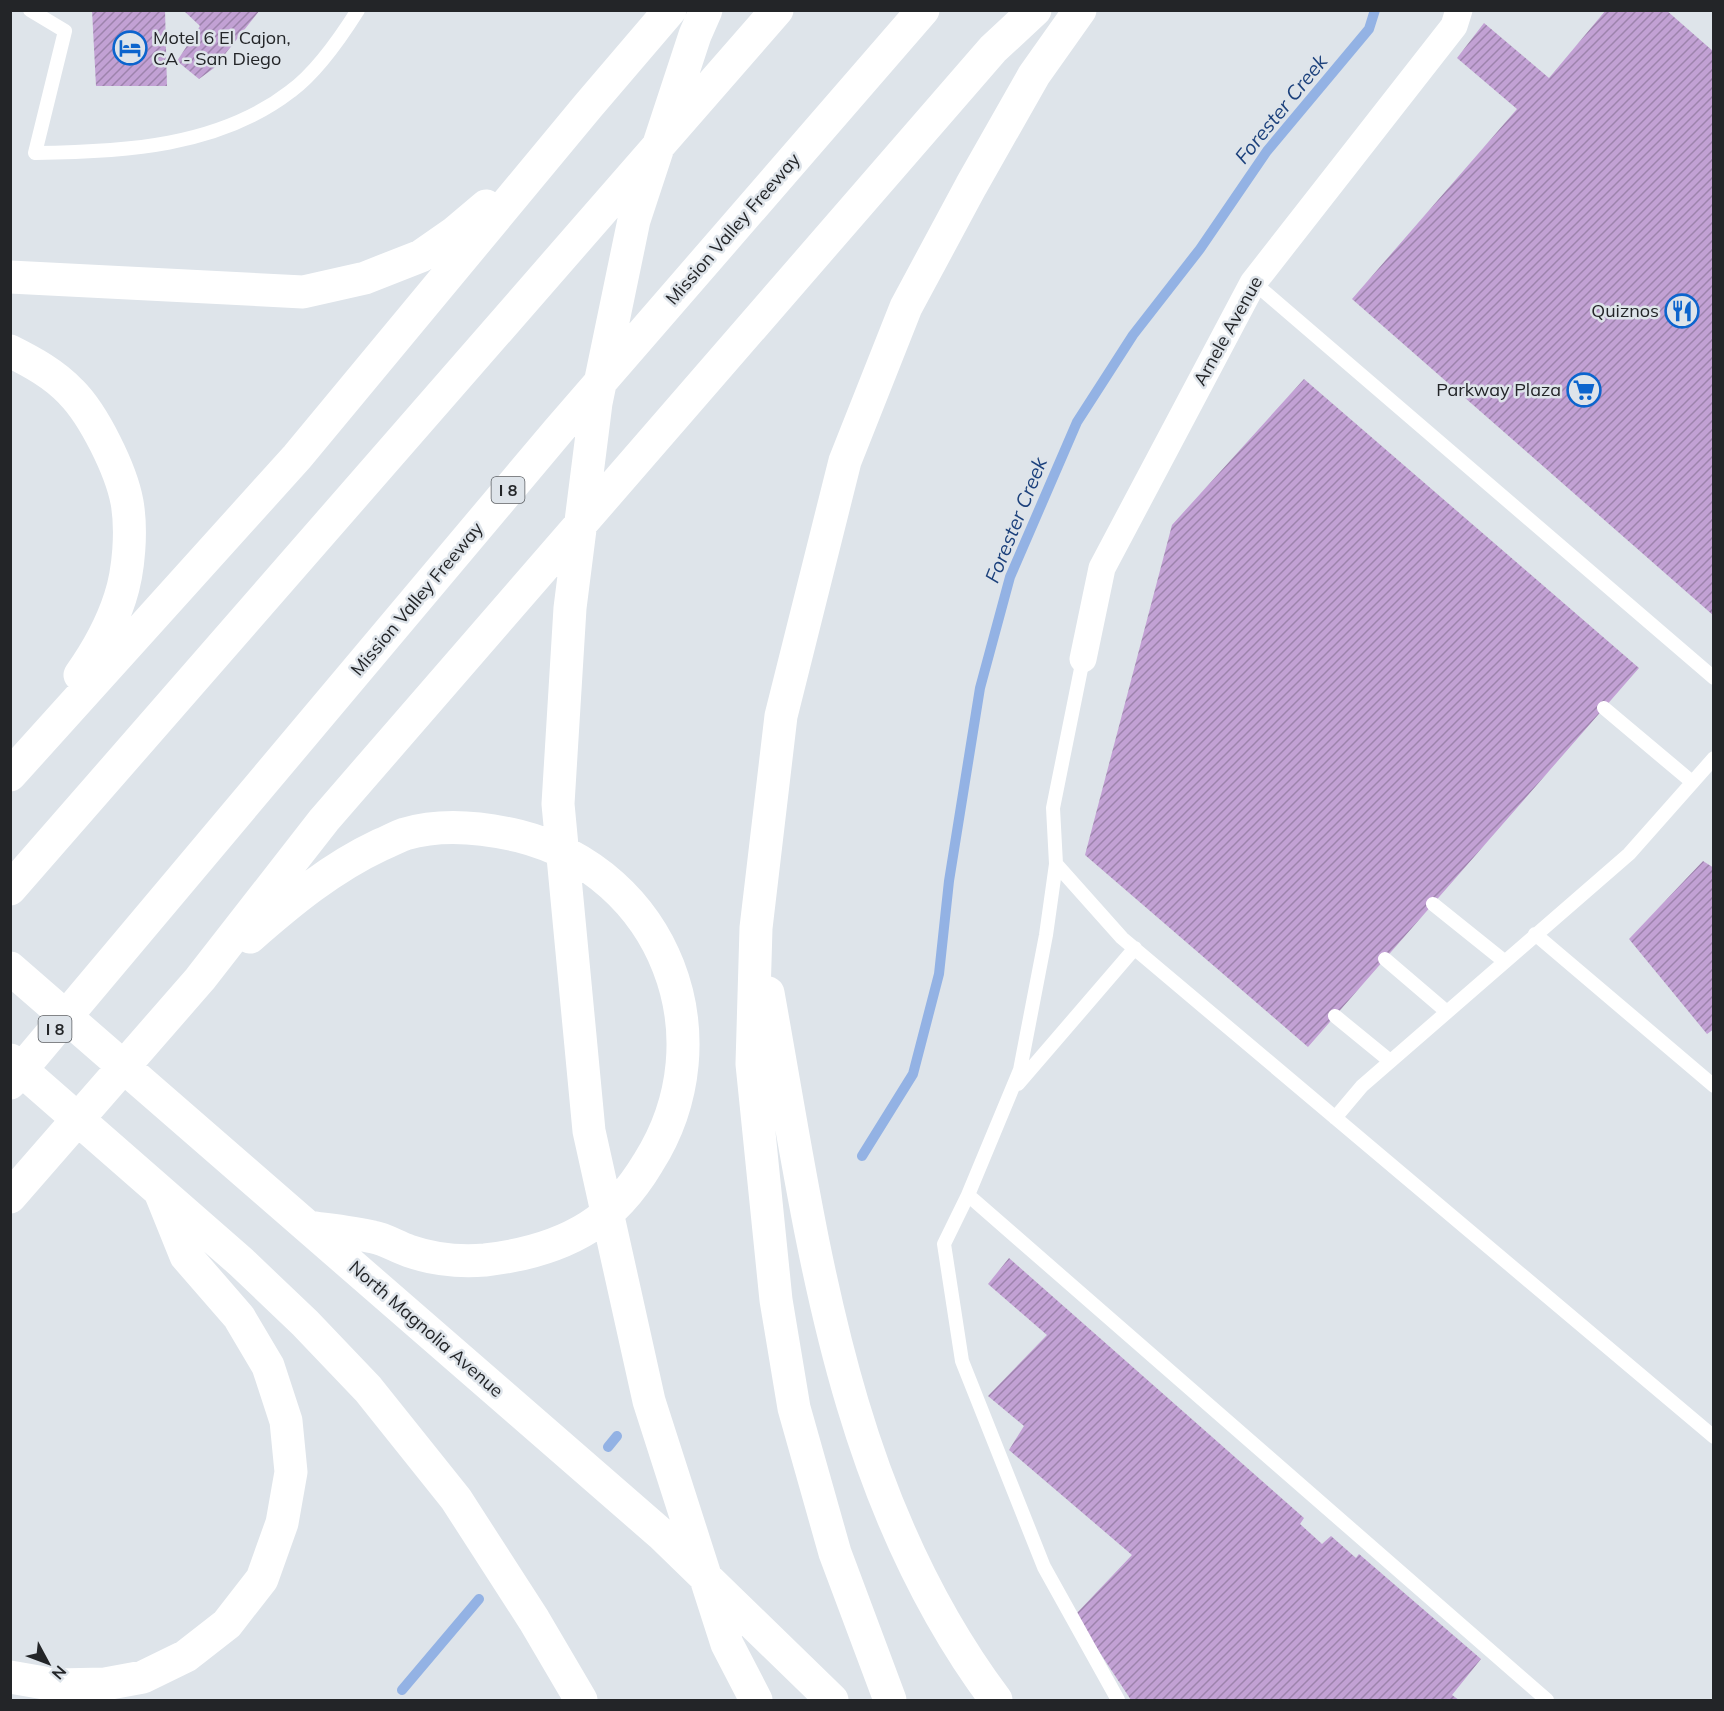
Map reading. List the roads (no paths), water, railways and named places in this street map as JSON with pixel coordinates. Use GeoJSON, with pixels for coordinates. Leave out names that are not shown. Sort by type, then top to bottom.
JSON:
{"type":"FeatureCollection","features":[{"type":"Feature","properties":{"kind":"highway"},"geometry":{"type":"LineString","coordinates":[[18,767],[297,457],[670,10]]}},
{"type":"Feature","properties":{"kind":"highway"},"geometry":{"type":"LineString","coordinates":[[706,10],[695,35],[634,220],[596,403],[570,608],[558,804],[588,1131],[649,1401],[727,1644],[756,1701]]}},
{"type":"Feature","properties":{"kind":"highway"},"geometry":{"type":"LineString","coordinates":[[10,889],[777,10]]}},
{"type":"Feature","properties":{"kind":"highway","name":"Mission Valley Freeway"},"geometry":{"type":"LineString","coordinates":[[10,1083],[558,431],[923,10]]}},
{"type":"Feature","properties":{"kind":"highway"},"geometry":{"type":"LineString","coordinates":[[10,1197],[200,979],[324,820],[985,58],[1035,10]]}},
{"type":"Feature","properties":{"kind":"highway"},"geometry":{"type":"LineString","coordinates":[[890,1701],[835,1553],[794,1408],[776,1300],[752,1064],[756,928],[781,716],[845,461],[906,307],[1034,75],[1080,10]]}},
{"type":"Feature","properties":{"kind":"highway"},"geometry":{"type":"LineString","coordinates":[[10,277],[303,292],[365,278],[421,256],[454,233],[485,207],[588,106]]}},
{"type":"Feature","properties":{"kind":"highway"},"geometry":{"type":"LineString","coordinates":[[10,351],[51,374],[73,393],[96,425],[113,459],[127,502],[129,549],[121,597],[100,645],[18,767]]}},
{"type":"Feature","properties":{"kind":"highway"},"geometry":{"type":"LineString","coordinates":[[200,979],[312,886],[356,856],[403,834],[442,826],[496,831],[534,840],[574,857],[610,885],[640,914],[663,950],[676,988],[684,1033],[683,1073],[676,1106],[658,1148],[641,1176],[616,1206],[589,1227],[559,1243],[485,1260],[460,1260],[411,1252],[376,1237],[308,1227]]}},
{"type":"Feature","properties":{"kind":"highway"},"geometry":{"type":"LineString","coordinates":[[756,928],[823,1295],[846,1385],[889,1510],[920,1576],[971,1667],[996,1701]]}},
{"type":"Feature","properties":{"kind":"highway","name":"North Magnolia Avenue"},"geometry":{"type":"LineString","coordinates":[[10,968],[661,1534],[832,1701]]}},
{"type":"Feature","properties":{"kind":"highway"},"geometry":{"type":"LineString","coordinates":[[10,1060],[158,1187],[289,1307],[368,1389],[456,1499],[534,1620],[581,1701]]}},
{"type":"Feature","properties":{"kind":"highway"},"geometry":{"type":"LineString","coordinates":[[10,1677],[56,1685],[105,1684],[143,1677],[186,1656],[227,1624],[262,1579],[282,1523],[291,1472],[286,1421],[268,1366],[239,1317],[186,1256],[158,1187]]}},
{"type":"Feature","properties":{"kind":"highway"},"geometry":{"type":"LineString","coordinates":[[661,1534],[857,1701]]}},
{"type":"Feature","properties":{"kind":"street","name":"Arnele Avenue"},"geometry":{"type":"LineString","coordinates":[[1083,659],[1102,568],[1253,282],[1454,26],[1459,10]]}},
{"type":"Feature","properties":{"kind":"lane"},"geometry":{"type":"LineString","coordinates":[[30,10],[65,31],[35,153],[141,148],[218,131],[270,106],[294,90],[324,58],[358,10]]}},
{"type":"Feature","properties":{"kind":"lane"},"geometry":{"type":"LineString","coordinates":[[1253,282],[1713,678]]}},
{"type":"Feature","properties":{"kind":"lane"},"geometry":{"type":"LineString","coordinates":[[1083,659],[1053,808],[1056,864],[1046,935],[1020,1070],[968,1195],[944,1244],[962,1361],[1044,1567],[1118,1701]]}},
{"type":"Feature","properties":{"kind":"lane"},"geometry":{"type":"LineString","coordinates":[[1604,708],[1692,782]]}},
{"type":"Feature","properties":{"kind":"lane"},"geometry":{"type":"LineString","coordinates":[[1335,1118],[1362,1086],[1629,854],[1713,758]]}},
{"type":"Feature","properties":{"kind":"lane"},"geometry":{"type":"LineString","coordinates":[[1056,864],[1122,938],[1713,1437]]}},
{"type":"Feature","properties":{"kind":"lane"},"geometry":{"type":"LineString","coordinates":[[1433,904],[1504,961]]}},
{"type":"Feature","properties":{"kind":"lane"},"geometry":{"type":"LineString","coordinates":[[1535,934],[1713,1086]]}},
{"type":"Feature","properties":{"kind":"lane"},"geometry":{"type":"LineString","coordinates":[[1010,1092],[1135,948]]}},
{"type":"Feature","properties":{"kind":"lane"},"geometry":{"type":"LineString","coordinates":[[1385,959],[1447,1012]]}},
{"type":"Feature","properties":{"kind":"lane"},"geometry":{"type":"LineString","coordinates":[[1335,1016],[1390,1061]]}},
{"type":"Feature","properties":{"kind":"lane"},"geometry":{"type":"LineString","coordinates":[[968,1195],[1547,1701]]}},
{"type":"Feature","properties":{"kind":"waterway","name":"Forester Creek"},"geometry":{"type":"LineString","coordinates":[[862,1156],[913,1074],[939,974],[949,881],[980,688],[1010,577],[1077,422],[1133,335],[1200,249],[1267,151],[1369,29],[1375,10]]}},
{"type":"Feature","properties":{"kind":"waterway","name":"Forester Creek"},"geometry":{"type":"LineString","coordinates":[[608,1447],[617,1436]]}},
{"type":"Feature","properties":{"kind":"waterway","name":"Forester Creek"},"geometry":{"type":"LineString","coordinates":[[402,1690],[479,1599]]}},
{"type":"Feature","properties":{"kind":"place","name":"Motel 6 El Cajon, CA - San Diego"},"geometry":{"type":"Point","coordinates":[130,48]}},
{"type":"Feature","properties":{"kind":"place","name":"Quiznos"},"geometry":{"type":"Point","coordinates":[1682,311]}},
{"type":"Feature","properties":{"kind":"place","name":"Parkway Plaza"},"geometry":{"type":"Point","coordinates":[1584,390]}}]}
